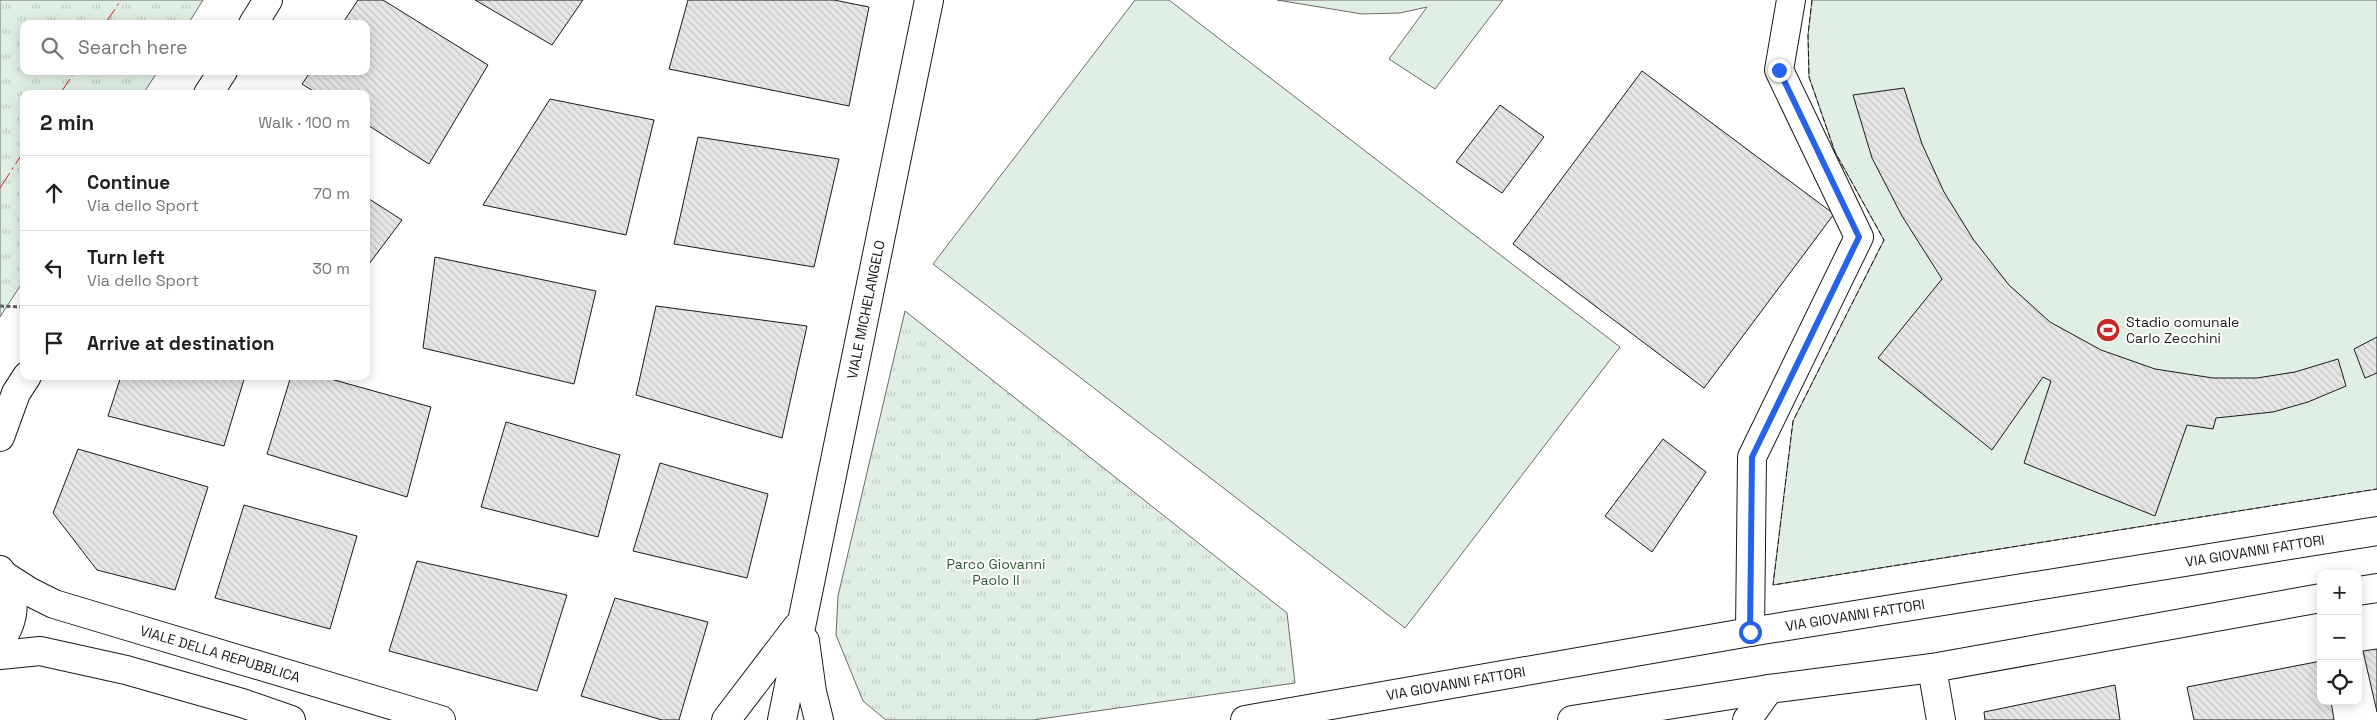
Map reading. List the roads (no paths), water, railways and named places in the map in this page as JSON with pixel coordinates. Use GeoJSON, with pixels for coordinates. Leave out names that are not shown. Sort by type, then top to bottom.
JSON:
{"type":"FeatureCollection","features":[{"type":"Feature","properties":{"kind":"street"},"geometry":{"type":"LineString","coordinates":[[256,20],[268,0]]}},
{"type":"Feature","properties":{"kind":"street","name":"VIALE MICHELANGELO"},"geometry":{"type":"LineString","coordinates":[[782,720],[929,0]]}},
{"type":"Feature","properties":{"kind":"street"},"geometry":{"type":"LineString","coordinates":[[1750,632],[1752,457],[1859,237],[1779,70],[1791,0]]}},
{"type":"Feature","properties":{"kind":"street"},"geometry":{"type":"LineString","coordinates":[[210,90],[220,75]]}},
{"type":"Feature","properties":{"kind":"street"},"geometry":{"type":"LineString","coordinates":[[0,437],[14,393]]}},
{"type":"Feature","properties":{"kind":"street","name":"VIA GIOVANNI FATTORI"},"geometry":{"type":"LineString","coordinates":[[1245,720],[1750,632],[2377,531]]}},
{"type":"Feature","properties":{"kind":"street","name":"VIALE DELLA REPUBBLICA"},"geometry":{"type":"LineString","coordinates":[[0,641],[8,631],[13,612],[12,593],[2,573]]}},
{"type":"Feature","properties":{"kind":"street","name":"VIALE DELLA REPUBBLICA"},"geometry":{"type":"LineString","coordinates":[[2,573],[30,592],[54,604],[441,720]]}},
{"type":"Feature","properties":{"kind":"street"},"geometry":{"type":"LineString","coordinates":[[2362,591],[2377,588]]}},
{"type":"Feature","properties":{"kind":"street"},"geometry":{"type":"LineString","coordinates":[[1572,720],[1769,689],[1932,668],[2317,599]]}},
{"type":"Feature","properties":{"kind":"street","name":"VIALE MICHELANGELO"},"geometry":{"type":"LineString","coordinates":[[802,620],[812,692],[819,720]]}},
{"type":"Feature","properties":{"kind":"street","name":"VIALE MICHELANGELO"},"geometry":{"type":"LineString","coordinates":[[726,720],[802,620]]}},
{"type":"Feature","properties":{"kind":"street"},"geometry":{"type":"LineString","coordinates":[[0,655],[40,651],[126,670],[242,703],[291,720]]}},
{"type":"Feature","properties":{"kind":"street"},"geometry":{"type":"LineString","coordinates":[[1932,668],[1941,720]]}},
{"type":"Feature","properties":{"kind":"street"},"geometry":{"type":"LineString","coordinates":[[1747,720],[1769,689]]}},
{"type":"Feature","properties":{"kind":"street"},"geometry":{"type":"LineString","coordinates":[[812,692],[829,713],[838,720]]}},
{"type":"Feature","properties":{"kind":"place","name":"Stadio comunale Carlo Zecchini"},"geometry":{"type":"Point","coordinates":[2108,330]}},
{"type":"Feature","properties":{"kind":"park label","name":"Parco Giovanni Paolo II"},"geometry":{"type":"Point","coordinates":[996,572]}}]}
